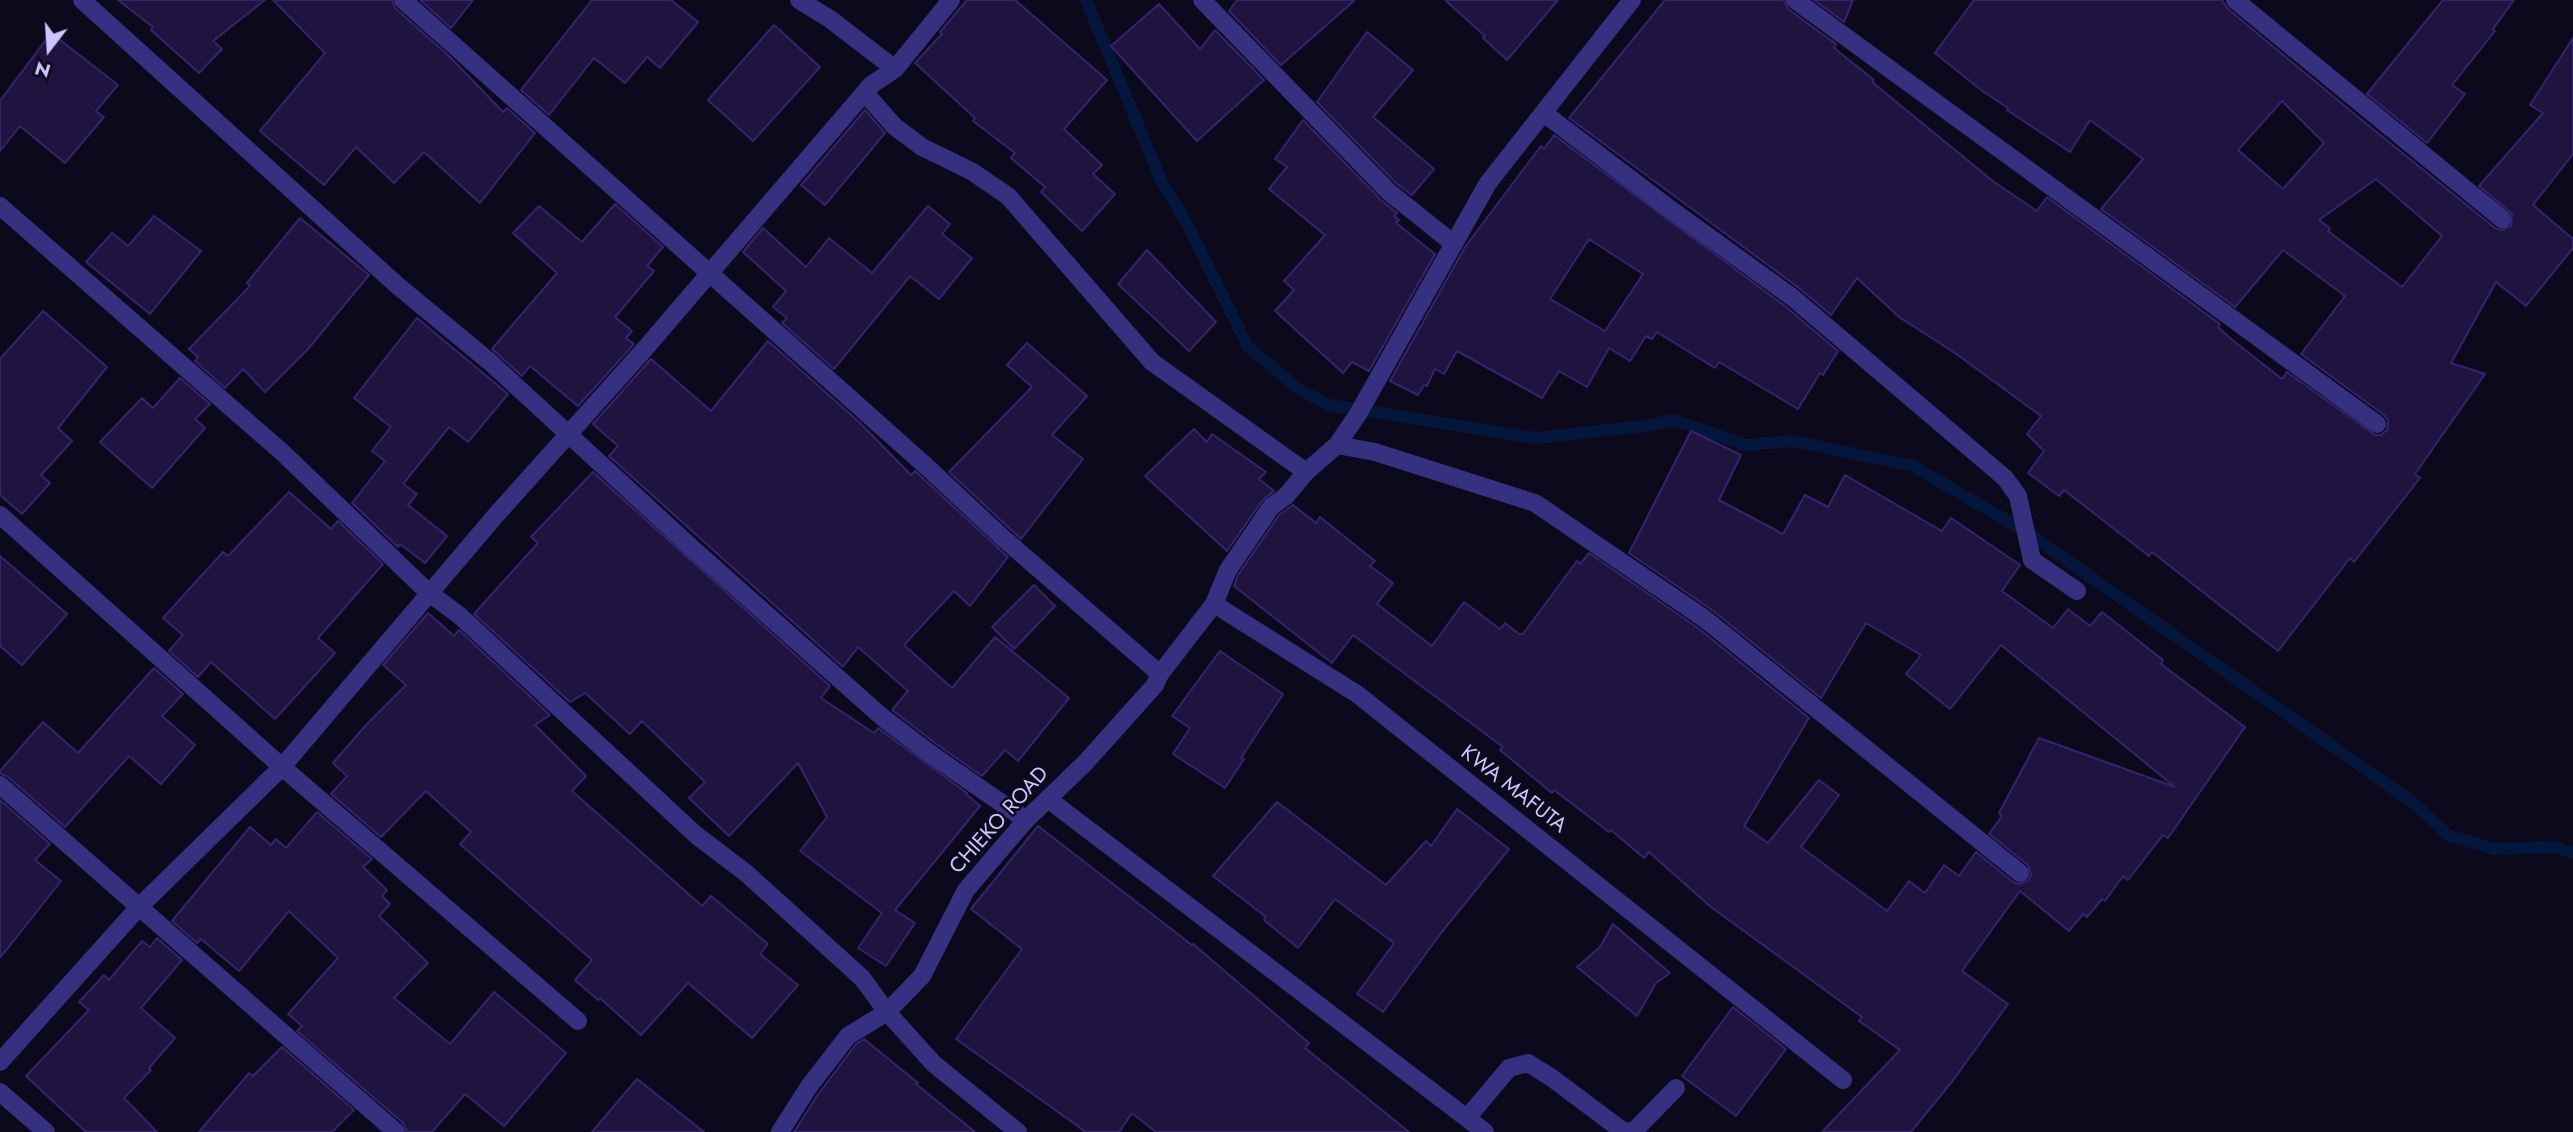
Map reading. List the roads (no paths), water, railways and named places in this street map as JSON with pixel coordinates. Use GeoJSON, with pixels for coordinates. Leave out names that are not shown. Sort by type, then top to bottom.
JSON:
{"type":"FeatureCollection","features":[{"type":"Feature","properties":{"kind":"street"},"geometry":{"type":"LineString","coordinates":[[82,0],[398,286],[490,362],[882,717],[1026,820]]}},
{"type":"Feature","properties":{"kind":"street"},"geometry":{"type":"LineString","coordinates":[[403,0],[1003,538],[1160,674],[1214,604],[1228,570],[1271,507],[1286,496],[1306,472],[1337,445],[1361,409],[1488,183],[1545,114],[1632,0]]}},
{"type":"Feature","properties":{"kind":"street"},"geometry":{"type":"LineString","coordinates":[[799,0],[830,19],[895,69]]}},
{"type":"Feature","properties":{"kind":"street"},"geometry":{"type":"LineString","coordinates":[[0,1062],[139,906],[282,767],[429,593],[569,436],[871,85],[895,69],[951,0]]}},
{"type":"Feature","properties":{"kind":"street"},"geometry":{"type":"LineString","coordinates":[[1202,0],[1389,192],[1425,218],[1454,244]]}},
{"type":"Feature","properties":{"kind":"street"},"geometry":{"type":"LineString","coordinates":[[1795,0],[2377,424]]}},
{"type":"Feature","properties":{"kind":"street"},"geometry":{"type":"LineString","coordinates":[[2235,0],[2502,219]]}},
{"type":"Feature","properties":{"kind":"street"},"geometry":{"type":"LineString","coordinates":[[865,93],[894,126],[922,147],[971,171],[1008,196],[1152,362],[1306,472]]}},
{"type":"Feature","properties":{"kind":"street"},"geometry":{"type":"LineString","coordinates":[[1545,114],[1666,206],[1793,297],[2006,478],[2018,496],[2032,560],[2077,592]]}},
{"type":"Feature","properties":{"kind":"street"},"geometry":{"type":"LineString","coordinates":[[0,206],[283,453],[429,593],[459,615],[696,835],[746,873],[862,978],[887,1012],[934,1064],[1018,1132]]}},
{"type":"Feature","properties":{"kind":"street"},"geometry":{"type":"LineString","coordinates":[[1337,445],[1375,453],[1535,503],[1706,618],[2020,873]]}},
{"type":"Feature","properties":{"kind":"street"},"geometry":{"type":"LineString","coordinates":[[0,515],[282,767],[578,1021]]}},
{"type":"Feature","properties":{"kind":"street","name":"KWA MAFUTA"},"geometry":{"type":"LineString","coordinates":[[1214,604],[1357,694],[1843,1080]]}},
{"type":"Feature","properties":{"kind":"street","name":"CHIEKO ROAD"},"geometry":{"type":"LineString","coordinates":[[780,1132],[810,1085],[848,1036],[887,1012],[922,976],[966,890],[1026,820],[1085,763],[1155,685],[1160,674]]}},
{"type":"Feature","properties":{"kind":"street"},"geometry":{"type":"LineString","coordinates":[[0,785],[397,1132]]}},
{"type":"Feature","properties":{"kind":"street"},"geometry":{"type":"LineString","coordinates":[[1048,799],[1485,1132]]}},
{"type":"Feature","properties":{"kind":"street"},"geometry":{"type":"LineString","coordinates":[[1467,1118],[1509,1068],[1528,1063],[1625,1132],[1635,1130],[1676,1088]]}},
{"type":"Feature","properties":{"kind":"street"},"geometry":{"type":"LineString","coordinates":[[0,1092],[46,1132]]}},
{"type":"Feature","properties":{"kind":"waterway"},"geometry":{"type":"LineString","coordinates":[[1086,0],[1161,180],[1186,222],[1248,347],[1300,390],[1329,405],[1536,438],[1674,420],[1745,445],[1793,441],[1913,466],[2025,531],[2415,804],[2448,835],[2493,849],[2556,847],[2573,853]]}}]}
